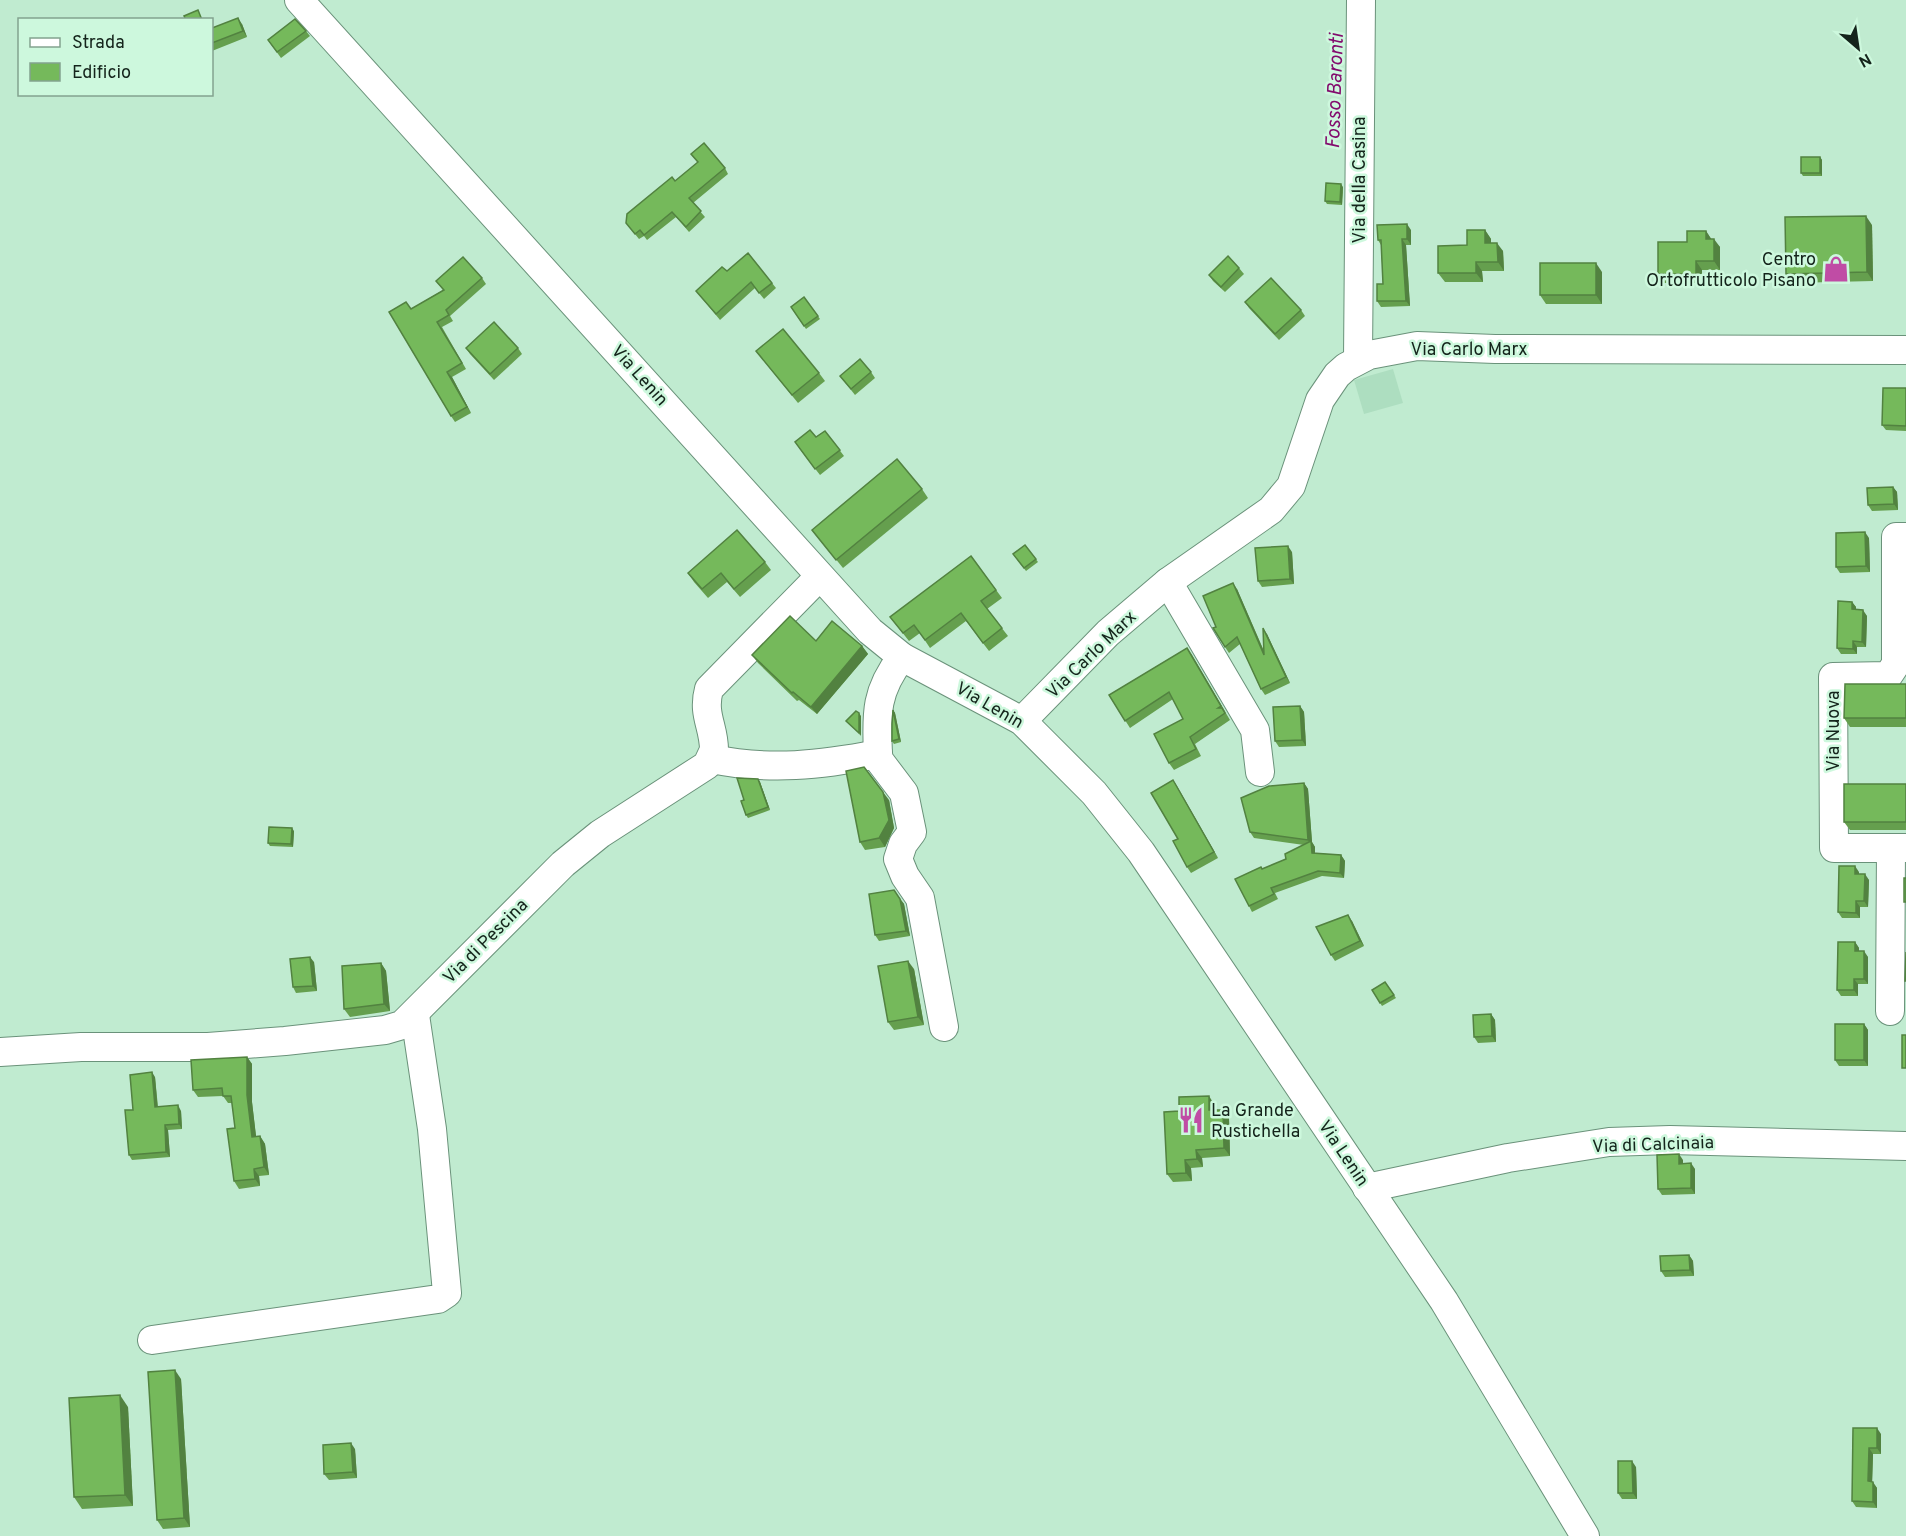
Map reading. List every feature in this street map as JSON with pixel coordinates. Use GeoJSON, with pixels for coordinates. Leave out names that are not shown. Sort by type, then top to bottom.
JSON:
{"type":"FeatureCollection","features":[{"type":"Feature","properties":{"kind":"street","name":"Via Lenin"},"geometry":{"type":"LineString","coordinates":[[299,0],[716,459],[819,578],[870,631],[902,657],[1023,721],[1094,793],[1134,842],[1444,1301],[1585,1536]]}},
{"type":"Feature","properties":{"kind":"street","name":"Via della Casina"},"geometry":{"type":"LineString","coordinates":[[1358,359],[1361,0]]}},
{"type":"Feature","properties":{"kind":"street","name":"Via Carlo Marx"},"geometry":{"type":"LineString","coordinates":[[1023,721],[1108,633],[1168,582],[1271,510],[1291,486],[1320,400],[1327,387],[1337,375],[1358,359],[1389,351],[1436,346],[1495,349],[1906,350]]}},
{"type":"Feature","properties":{"kind":"street","name":"Via Nuova"},"geometry":{"type":"LineString","coordinates":[[1899,848],[1834,848],[1833,676],[1888,676],[1896,664],[1896,537],[1906,537]]}},
{"type":"Feature","properties":{"kind":"street"},"geometry":{"type":"LineString","coordinates":[[819,578],[709,689],[705,703],[706,717],[714,741],[712,759],[768,767],[796,767],[878,754]]}},
{"type":"Feature","properties":{"kind":"street"},"geometry":{"type":"LineString","coordinates":[[1168,582],[1255,730],[1260,772]]}},
{"type":"Feature","properties":{"kind":"street"},"geometry":{"type":"LineString","coordinates":[[902,657],[890,673],[877,703],[878,754],[879,760],[904,793],[912,832],[903,844],[898,860],[905,876],[920,898],[944,1027]]}},
{"type":"Feature","properties":{"kind":"street","name":"Via di Pescina"},"geometry":{"type":"LineString","coordinates":[[0,1052],[81,1047],[208,1047],[385,1030],[402,1025],[415,1015],[433,993],[563,864],[600,834],[678,785],[712,759]]}},
{"type":"Feature","properties":{"kind":"street"},"geometry":{"type":"LineString","coordinates":[[1890,1011],[1899,848]]}},
{"type":"Feature","properties":{"kind":"street"},"geometry":{"type":"LineString","coordinates":[[152,1340],[438,1299],[447,1293],[432,1129],[415,1015]]}},
{"type":"Feature","properties":{"kind":"street","name":"Via di Calcinaia"},"geometry":{"type":"LineString","coordinates":[[1367,1188],[1508,1158],[1609,1142],[1670,1140],[1906,1146]]}},
{"type":"Feature","properties":{"kind":"shaded area"},"geometry":{"type":"Polygon","coordinates":[[[1393,369],[1403,403],[1364,414],[1354,380],[1393,369]]]}},
{"type":"Feature","properties":{"kind":"building"},"geometry":{"type":"Polygon","coordinates":[[[198,10],[201,18],[185,18],[184,16],[198,10]]]}},
{"type":"Feature","properties":{"kind":"building"},"geometry":{"type":"Polygon","coordinates":[[[238,18],[243,31],[213,43],[213,28],[238,18]]]}},
{"type":"Feature","properties":{"kind":"building"},"geometry":{"type":"Polygon","coordinates":[[[295,19],[306,31],[277,52],[268,40],[295,19]]]}},
{"type":"Feature","properties":{"kind":"building"},"geometry":{"type":"Polygon","coordinates":[[[704,143],[725,168],[689,198],[701,211],[686,227],[672,212],[644,235],[640,230],[635,234],[626,223],[627,214],[672,177],[675,181],[698,162],[691,154],[704,143]]]}},
{"type":"Feature","properties":{"kind":"building"},"geometry":{"type":"Polygon","coordinates":[[[1801,157],[1820,157],[1820,173],[1801,173],[1801,157]]]}},
{"type":"Feature","properties":{"kind":"building"},"geometry":{"type":"Polygon","coordinates":[[[1326,183],[1341,184],[1340,202],[1325,201],[1326,183]]]}},
{"type":"Feature","properties":{"kind":"building"},"geometry":{"type":"Polygon","coordinates":[[[1866,216],[1867,272],[1786,274],[1785,217],[1866,216]]]}},
{"type":"Feature","properties":{"kind":"building"},"geometry":{"type":"Polygon","coordinates":[[[1407,224],[1407,239],[1402,239],[1406,301],[1377,301],[1377,284],[1383,284],[1381,240],[1378,240],[1377,225],[1407,224]]]}},
{"type":"Feature","properties":{"kind":"building"},"geometry":{"type":"Polygon","coordinates":[[[1467,230],[1485,230],[1485,243],[1497,243],[1498,262],[1476,262],[1476,273],[1438,273],[1438,246],[1467,245],[1467,230]]]}},
{"type":"Feature","properties":{"kind":"building"},"geometry":{"type":"Polygon","coordinates":[[[1687,231],[1706,231],[1706,239],[1714,239],[1714,261],[1696,261],[1696,274],[1658,274],[1658,242],[1687,242],[1687,231]]]}},
{"type":"Feature","properties":{"kind":"building"},"geometry":{"type":"Polygon","coordinates":[[[748,253],[772,283],[759,293],[751,282],[716,314],[696,291],[722,267],[727,271],[748,253]]]}},
{"type":"Feature","properties":{"kind":"building"},"geometry":{"type":"Polygon","coordinates":[[[1228,256],[1239,268],[1221,287],[1209,275],[1228,256]]]}},
{"type":"Feature","properties":{"kind":"building"},"geometry":{"type":"Polygon","coordinates":[[[463,257],[482,278],[446,310],[449,315],[437,322],[462,363],[447,372],[467,407],[451,416],[389,312],[406,302],[411,309],[444,290],[436,281],[463,257]]]}},
{"type":"Feature","properties":{"kind":"building"},"geometry":{"type":"Polygon","coordinates":[[[1540,263],[1596,263],[1596,295],[1540,295],[1540,263]]]}},
{"type":"Feature","properties":{"kind":"building"},"geometry":{"type":"Polygon","coordinates":[[[1271,278],[1301,310],[1275,334],[1245,302],[1271,278]]]}},
{"type":"Feature","properties":{"kind":"building"},"geometry":{"type":"Polygon","coordinates":[[[804,297],[818,316],[804,326],[791,307],[804,297]]]}},
{"type":"Feature","properties":{"kind":"building"},"geometry":{"type":"Polygon","coordinates":[[[494,322],[518,348],[490,374],[466,348],[494,322]]]}},
{"type":"Feature","properties":{"kind":"building"},"geometry":{"type":"Polygon","coordinates":[[[783,329],[819,373],[792,395],[756,351],[783,329]]]}},
{"type":"Feature","properties":{"kind":"building"},"geometry":{"type":"Polygon","coordinates":[[[860,359],[871,372],[851,389],[840,376],[860,359]]]}},
{"type":"Feature","properties":{"kind":"building"},"geometry":{"type":"Polygon","coordinates":[[[1883,388],[1906,388],[1906,426],[1882,425],[1883,388]]]}},
{"type":"Feature","properties":{"kind":"building"},"geometry":{"type":"Polygon","coordinates":[[[810,430],[816,437],[825,431],[840,450],[815,469],[795,442],[810,430]]]}},
{"type":"Feature","properties":{"kind":"building"},"geometry":{"type":"Polygon","coordinates":[[[897,459],[922,489],[836,560],[812,530],[897,459]]]}},
{"type":"Feature","properties":{"kind":"building"},"geometry":{"type":"Polygon","coordinates":[[[1893,487],[1894,504],[1868,505],[1867,488],[1893,487]]]}},
{"type":"Feature","properties":{"kind":"building"},"geometry":{"type":"Polygon","coordinates":[[[737,530],[765,562],[734,589],[721,573],[702,589],[688,573],[737,530]]]}},
{"type":"Feature","properties":{"kind":"building"},"geometry":{"type":"Polygon","coordinates":[[[1865,532],[1866,566],[1836,567],[1836,533],[1865,532]]]}},
{"type":"Feature","properties":{"kind":"building"},"geometry":{"type":"Polygon","coordinates":[[[1025,545],[1036,559],[1024,568],[1013,554],[1025,545]]]}},
{"type":"Feature","properties":{"kind":"building"},"geometry":{"type":"Polygon","coordinates":[[[1288,546],[1290,579],[1258,581],[1255,548],[1288,546]]]}},
{"type":"Feature","properties":{"kind":"building"},"geometry":{"type":"Polygon","coordinates":[[[971,556],[996,590],[981,601],[1002,628],[983,643],[961,613],[925,640],[914,625],[903,633],[890,617],[971,556]]]}},
{"type":"Feature","properties":{"kind":"building"},"geometry":{"type":"Polygon","coordinates":[[[1233,583],[1264,655],[1263,628],[1286,677],[1261,689],[1237,637],[1225,647],[1213,628],[1216,627],[1203,596],[1233,583]]]}},
{"type":"Feature","properties":{"kind":"building"},"geometry":{"type":"Polygon","coordinates":[[[1838,601],[1852,602],[1852,609],[1863,610],[1862,642],[1853,641],[1853,649],[1837,648],[1838,601]]]}},
{"type":"Feature","properties":{"kind":"building"},"geometry":{"type":"Polygon","coordinates":[[[790,616],[816,641],[832,621],[862,646],[811,707],[792,693],[752,655],[790,616]]]}},
{"type":"Feature","properties":{"kind":"building"},"geometry":{"type":"Polygon","coordinates":[[[1187,648],[1221,706],[1218,708],[1222,708],[1225,713],[1190,737],[1196,749],[1169,763],[1154,734],[1183,719],[1169,692],[1125,721],[1109,695],[1187,648]]]}},
{"type":"Feature","properties":{"kind":"building"},"geometry":{"type":"Polygon","coordinates":[[[1845,684],[1906,684],[1906,718],[1844,718],[1845,684]]]}},
{"type":"Feature","properties":{"kind":"building"},"geometry":{"type":"Polygon","coordinates":[[[1300,706],[1302,740],[1275,741],[1273,707],[1300,706]]]}},
{"type":"Feature","properties":{"kind":"building"},"geometry":{"type":"Polygon","coordinates":[[[893,710],[899,739],[892,741],[892,724],[893,710]]]}},
{"type":"Feature","properties":{"kind":"building"},"geometry":{"type":"Polygon","coordinates":[[[856,711],[859,713],[859,733],[846,721],[856,711]]]}},
{"type":"Feature","properties":{"kind":"building"},"geometry":{"type":"Polygon","coordinates":[[[864,767],[883,792],[889,820],[879,838],[860,842],[846,771],[864,767]]]}},
{"type":"Feature","properties":{"kind":"building"},"geometry":{"type":"Polygon","coordinates":[[[737,778],[758,779],[768,807],[746,815],[737,778]]]}},
{"type":"Feature","properties":{"kind":"building"},"geometry":{"type":"Polygon","coordinates":[[[1173,780],[1214,852],[1187,867],[1173,841],[1178,839],[1151,793],[1173,780]]]}},
{"type":"Feature","properties":{"kind":"building"},"geometry":{"type":"Polygon","coordinates":[[[1304,783],[1308,840],[1250,832],[1241,798],[1269,786],[1304,783]]]}},
{"type":"Feature","properties":{"kind":"building"},"geometry":{"type":"Polygon","coordinates":[[[1844,784],[1906,784],[1906,822],[1844,822],[1844,784]]]}},
{"type":"Feature","properties":{"kind":"building"},"geometry":{"type":"Polygon","coordinates":[[[269,827],[292,828],[291,844],[268,843],[269,827]]]}},
{"type":"Feature","properties":{"kind":"building"},"geometry":{"type":"Polygon","coordinates":[[[1311,841],[1312,853],[1341,855],[1340,873],[1318,871],[1271,888],[1274,894],[1249,906],[1235,879],[1286,859],[1285,854],[1311,841]]]}},
{"type":"Feature","properties":{"kind":"building"},"geometry":{"type":"Polygon","coordinates":[[[1839,866],[1855,866],[1855,874],[1865,874],[1864,901],[1856,901],[1856,913],[1838,912],[1839,866]]]}},
{"type":"Feature","properties":{"kind":"building"},"geometry":{"type":"Polygon","coordinates":[[[1904,878],[1906,878],[1906,902],[1904,902],[1904,878]]]}},
{"type":"Feature","properties":{"kind":"building"},"geometry":{"type":"Polygon","coordinates":[[[894,890],[900,899],[906,931],[875,935],[869,894],[894,890]]]}},
{"type":"Feature","properties":{"kind":"building"},"geometry":{"type":"Polygon","coordinates":[[[1348,915],[1360,941],[1331,955],[1316,927],[1348,915]]]}},
{"type":"Feature","properties":{"kind":"building"},"geometry":{"type":"Polygon","coordinates":[[[1838,942],[1855,942],[1855,951],[1864,951],[1864,979],[1854,979],[1854,990],[1837,990],[1838,942]]]}},
{"type":"Feature","properties":{"kind":"building"},"geometry":{"type":"Polygon","coordinates":[[[310,957],[313,986],[293,987],[290,959],[310,957]]]}},
{"type":"Feature","properties":{"kind":"building"},"geometry":{"type":"Polygon","coordinates":[[[908,961],[918,1017],[888,1022],[878,966],[908,961]]]}},
{"type":"Feature","properties":{"kind":"building"},"geometry":{"type":"Polygon","coordinates":[[[381,963],[384,1004],[344,1009],[342,966],[381,963]]]}},
{"type":"Feature","properties":{"kind":"building"},"geometry":{"type":"Polygon","coordinates":[[[1385,982],[1394,995],[1380,1003],[1372,990],[1385,982]]]}},
{"type":"Feature","properties":{"kind":"building"},"geometry":{"type":"Polygon","coordinates":[[[1491,1014],[1492,1036],[1474,1037],[1473,1015],[1491,1014]]]}},
{"type":"Feature","properties":{"kind":"building"},"geometry":{"type":"Polygon","coordinates":[[[1835,1024],[1864,1024],[1864,1060],[1835,1060],[1835,1024]]]}},
{"type":"Feature","properties":{"kind":"building"},"geometry":{"type":"Polygon","coordinates":[[[1902,1035],[1906,1035],[1906,1068],[1902,1068],[1902,1035]]]}},
{"type":"Feature","properties":{"kind":"building"},"geometry":{"type":"Polygon","coordinates":[[[247,1057],[247,1095],[252,1137],[260,1136],[264,1167],[254,1169],[255,1179],[234,1181],[227,1129],[235,1128],[231,1096],[223,1096],[222,1088],[193,1090],[191,1060],[247,1057]]]}},
{"type":"Feature","properties":{"kind":"building"},"geometry":{"type":"Polygon","coordinates":[[[152,1072],[155,1107],[178,1105],[179,1124],[165,1125],[166,1152],[129,1155],[125,1110],[133,1110],[130,1075],[152,1072]]]}},
{"type":"Feature","properties":{"kind":"building"},"geometry":{"type":"Polygon","coordinates":[[[1209,1096],[1209,1110],[1223,1110],[1224,1148],[1196,1150],[1197,1159],[1185,1160],[1186,1173],[1167,1174],[1164,1112],[1179,1111],[1179,1097],[1209,1096]]]}},
{"type":"Feature","properties":{"kind":"building"},"geometry":{"type":"Polygon","coordinates":[[[1679,1154],[1679,1164],[1691,1163],[1691,1188],[1658,1189],[1657,1155],[1679,1154]]]}},
{"type":"Feature","properties":{"kind":"building"},"geometry":{"type":"Polygon","coordinates":[[[1689,1255],[1690,1270],[1661,1271],[1660,1256],[1689,1255]]]}},
{"type":"Feature","properties":{"kind":"building"},"geometry":{"type":"Polygon","coordinates":[[[175,1370],[184,1518],[157,1520],[148,1372],[175,1370]]]}},
{"type":"Feature","properties":{"kind":"building"},"geometry":{"type":"Polygon","coordinates":[[[120,1395],[125,1495],[74,1497],[69,1398],[120,1395]]]}},
{"type":"Feature","properties":{"kind":"building"},"geometry":{"type":"Polygon","coordinates":[[[1853,1428],[1877,1428],[1877,1448],[1869,1448],[1868,1481],[1873,1482],[1873,1502],[1852,1501],[1853,1428]]]}},
{"type":"Feature","properties":{"kind":"building"},"geometry":{"type":"Polygon","coordinates":[[[351,1443],[353,1472],[324,1474],[323,1445],[351,1443]]]}},
{"type":"Feature","properties":{"kind":"building"},"geometry":{"type":"Polygon","coordinates":[[[1618,1461],[1632,1461],[1633,1493],[1618,1493],[1618,1461]]]}},
{"type":"Feature","properties":{"kind":"place","name":"Centro Ortofrutticolo Pisano"},"geometry":{"type":"Point","coordinates":[1836,269]}},
{"type":"Feature","properties":{"kind":"place","name":"La Grande Rustichella"},"geometry":{"type":"Point","coordinates":[1191,1120]}},
{"type":"Feature","properties":{"kind":"water label","name":"Fosso Baronti"},"geometry":{"type":"Point","coordinates":[1334,91]}}]}
